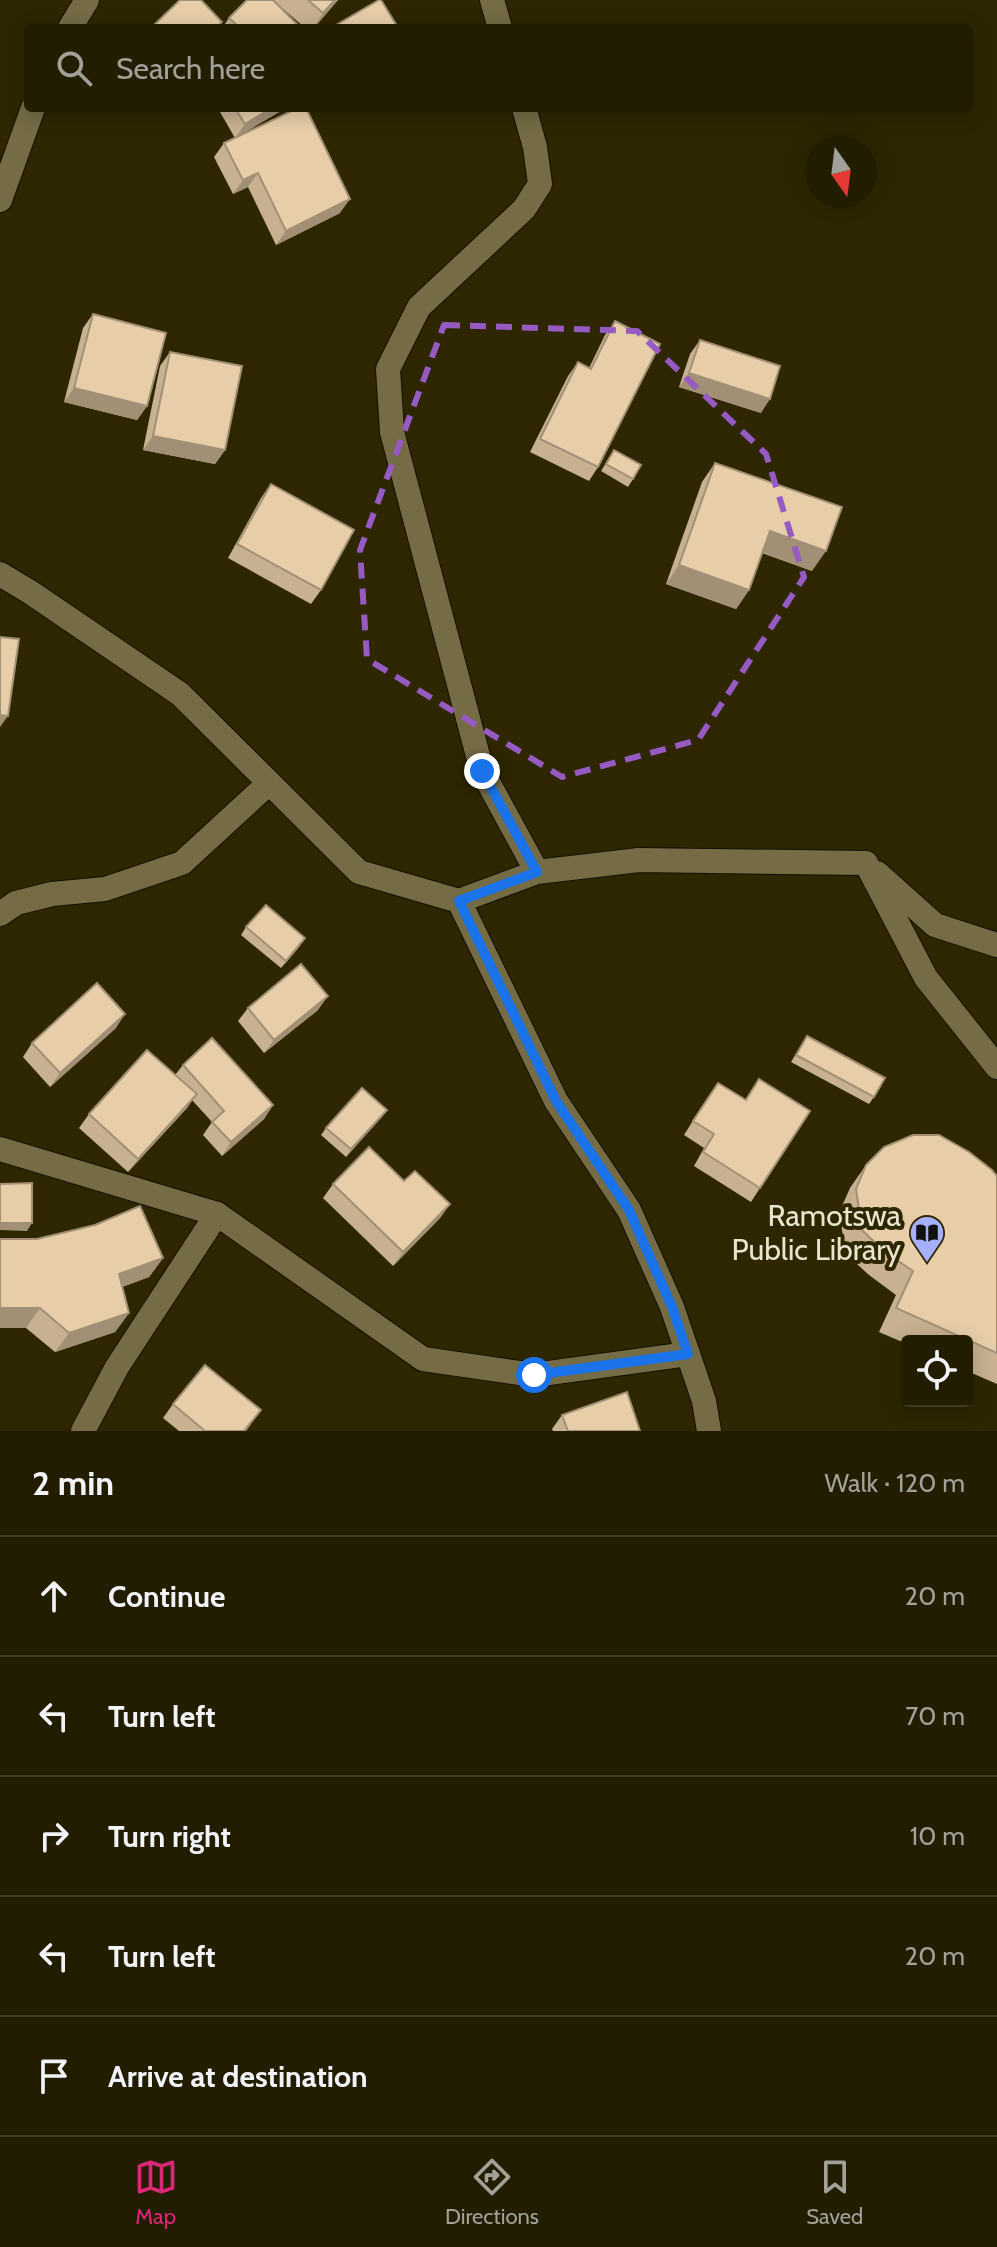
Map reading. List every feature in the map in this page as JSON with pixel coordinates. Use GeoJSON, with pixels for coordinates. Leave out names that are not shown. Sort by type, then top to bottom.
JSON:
{"type":"FeatureCollection","features":[{"type":"Feature","properties":{"kind":"street"},"geometry":{"type":"LineString","coordinates":[[72,24],[87,0]]}},
{"type":"Feature","properties":{"kind":"street"},"geometry":{"type":"LineString","coordinates":[[492,0],[499,24]]}},
{"type":"Feature","properties":{"kind":"street"},"geometry":{"type":"LineString","coordinates":[[0,200],[32,112]]}},
{"type":"Feature","properties":{"kind":"street"},"geometry":{"type":"LineString","coordinates":[[525,112],[535,147],[540,184],[524,209],[419,307],[388,369],[392,432],[482,771],[537,872]]}},
{"type":"Feature","properties":{"kind":"street"},"geometry":{"type":"LineString","coordinates":[[0,574],[180,694],[359,872],[459,901],[537,872],[639,860],[866,863],[935,925],[997,945]]}},
{"type":"Feature","properties":{"kind":"street"},"geometry":{"type":"LineString","coordinates":[[0,914],[16,903],[52,894],[105,889],[182,863],[269,783]]}},
{"type":"Feature","properties":{"kind":"street"},"geometry":{"type":"LineString","coordinates":[[866,863],[926,978],[997,1067]]}},
{"type":"Feature","properties":{"kind":"street"},"geometry":{"type":"LineString","coordinates":[[459,901],[556,1101],[629,1210],[672,1307],[704,1401],[709,1431]]}},
{"type":"Feature","properties":{"kind":"street"},"geometry":{"type":"LineString","coordinates":[[0,1149],[217,1214],[423,1359],[534,1375],[688,1354]]}},
{"type":"Feature","properties":{"kind":"street"},"geometry":{"type":"LineString","coordinates":[[83,1431],[117,1367],[217,1214]]}},
{"type":"Feature","properties":{"kind":"highlighted area"},"geometry":{"type":"Polygon","coordinates":[[[444,325],[637,331],[766,454],[804,577],[698,740],[562,777],[367,659],[360,550],[444,325]]]}},
{"type":"Feature","properties":{"kind":"building"},"geometry":{"type":"Polygon","coordinates":[[[180,0],[201,0],[222,22],[220,24],[155,24],[180,0]]]}},
{"type":"Feature","properties":{"kind":"building"},"geometry":{"type":"Polygon","coordinates":[[[247,0],[273,0],[297,24],[236,24],[229,18],[247,0]]]}},
{"type":"Feature","properties":{"kind":"building"},"geometry":{"type":"Polygon","coordinates":[[[308,0],[335,0],[323,13],[308,0]]]}},
{"type":"Feature","properties":{"kind":"building"},"geometry":{"type":"Polygon","coordinates":[[[381,0],[396,24],[338,24],[381,0]]]}},
{"type":"Feature","properties":{"kind":"building"},"geometry":{"type":"Polygon","coordinates":[[[238,112],[265,112],[245,124],[238,112]]]}},
{"type":"Feature","properties":{"kind":"building"},"geometry":{"type":"Polygon","coordinates":[[[290,112],[308,112],[350,199],[286,231],[258,173],[243,180],[224,143],[290,112]]]}},
{"type":"Feature","properties":{"kind":"building"},"geometry":{"type":"Polygon","coordinates":[[[93,314],[166,333],[147,406],[74,388],[93,314]]]}},
{"type":"Feature","properties":{"kind":"building"},"geometry":{"type":"Polygon","coordinates":[[[615,321],[660,344],[598,467],[540,439],[578,362],[591,369],[615,321]]]}},
{"type":"Feature","properties":{"kind":"building"},"geometry":{"type":"Polygon","coordinates":[[[700,340],[780,366],[770,399],[689,373],[700,340]]]}},
{"type":"Feature","properties":{"kind":"building"},"geometry":{"type":"Polygon","coordinates":[[[170,352],[242,366],[225,450],[153,436],[170,352]]]}},
{"type":"Feature","properties":{"kind":"building"},"geometry":{"type":"Polygon","coordinates":[[[614,450],[641,465],[633,479],[606,464],[614,450]]]}},
{"type":"Feature","properties":{"kind":"building"},"geometry":{"type":"Polygon","coordinates":[[[715,463],[842,507],[826,551],[770,531],[749,590],[679,565],[715,463]]]}},
{"type":"Feature","properties":{"kind":"building"},"geometry":{"type":"Polygon","coordinates":[[[271,484],[354,530],[321,590],[237,544],[271,484]]]}},
{"type":"Feature","properties":{"kind":"building"},"geometry":{"type":"Polygon","coordinates":[[[0,637],[19,639],[8,716],[0,715],[0,637]]]}},
{"type":"Feature","properties":{"kind":"building"},"geometry":{"type":"Polygon","coordinates":[[[266,905],[305,938],[286,961],[246,927],[266,905]]]}},
{"type":"Feature","properties":{"kind":"building"},"geometry":{"type":"Polygon","coordinates":[[[301,964],[328,996],[274,1040],[248,1008],[301,964]]]}},
{"type":"Feature","properties":{"kind":"building"},"geometry":{"type":"Polygon","coordinates":[[[97,983],[125,1014],[60,1073],[32,1043],[97,983]]]}},
{"type":"Feature","properties":{"kind":"building"},"geometry":{"type":"Polygon","coordinates":[[[807,1036],[885,1078],[874,1097],[796,1055],[807,1036]]]}},
{"type":"Feature","properties":{"kind":"building"},"geometry":{"type":"Polygon","coordinates":[[[212,1038],[273,1105],[231,1142],[212,1122],[224,1111],[183,1065],[212,1038]]]}},
{"type":"Feature","properties":{"kind":"building"},"geometry":{"type":"Polygon","coordinates":[[[147,1050],[197,1094],[138,1159],[89,1114],[147,1050]]]}},
{"type":"Feature","properties":{"kind":"building"},"geometry":{"type":"Polygon","coordinates":[[[759,1079],[810,1111],[760,1188],[703,1152],[714,1134],[693,1121],[718,1083],[746,1100],[759,1079]]]}},
{"type":"Feature","properties":{"kind":"building"},"geometry":{"type":"Polygon","coordinates":[[[362,1088],[387,1110],[351,1149],[326,1128],[362,1088]]]}},
{"type":"Feature","properties":{"kind":"building","name":"Ramotswa Public Library"},"geometry":{"type":"Polygon","coordinates":[[[913,1135],[939,1135],[969,1152],[997,1176],[997,1353],[973,1342],[973,1335],[957,1335],[896,1308],[913,1271],[885,1252],[862,1230],[856,1189],[866,1165],[884,1147],[913,1135]]]}},
{"type":"Feature","properties":{"kind":"building"},"geometry":{"type":"Polygon","coordinates":[[[369,1147],[404,1181],[415,1171],[450,1204],[403,1252],[333,1184],[369,1147]]]}},
{"type":"Feature","properties":{"kind":"building"},"geometry":{"type":"Polygon","coordinates":[[[32,1183],[32,1223],[0,1223],[0,1184],[32,1183]]]}},
{"type":"Feature","properties":{"kind":"building"},"geometry":{"type":"Polygon","coordinates":[[[140,1206],[163,1258],[119,1274],[129,1313],[69,1333],[40,1308],[0,1308],[0,1239],[37,1239],[95,1225],[140,1206]]]}},
{"type":"Feature","properties":{"kind":"building"},"geometry":{"type":"Polygon","coordinates":[[[205,1365],[261,1410],[244,1431],[205,1431],[173,1404],[205,1365]]]}},
{"type":"Feature","properties":{"kind":"building"},"geometry":{"type":"Polygon","coordinates":[[[627,1392],[640,1431],[568,1431],[562,1415],[627,1392]]]}},
{"type":"Feature","properties":{"kind":"place","name":"Ramotswa Public Library"},"geometry":{"type":"Point","coordinates":[927,1264]}},
{"type":"Feature","properties":{"kind":"route"},"geometry":{"type":"LineString","coordinates":[[482,771],[537,872],[459,901],[556,1101],[629,1210],[672,1307],[688,1354],[534,1375]]}}]}
